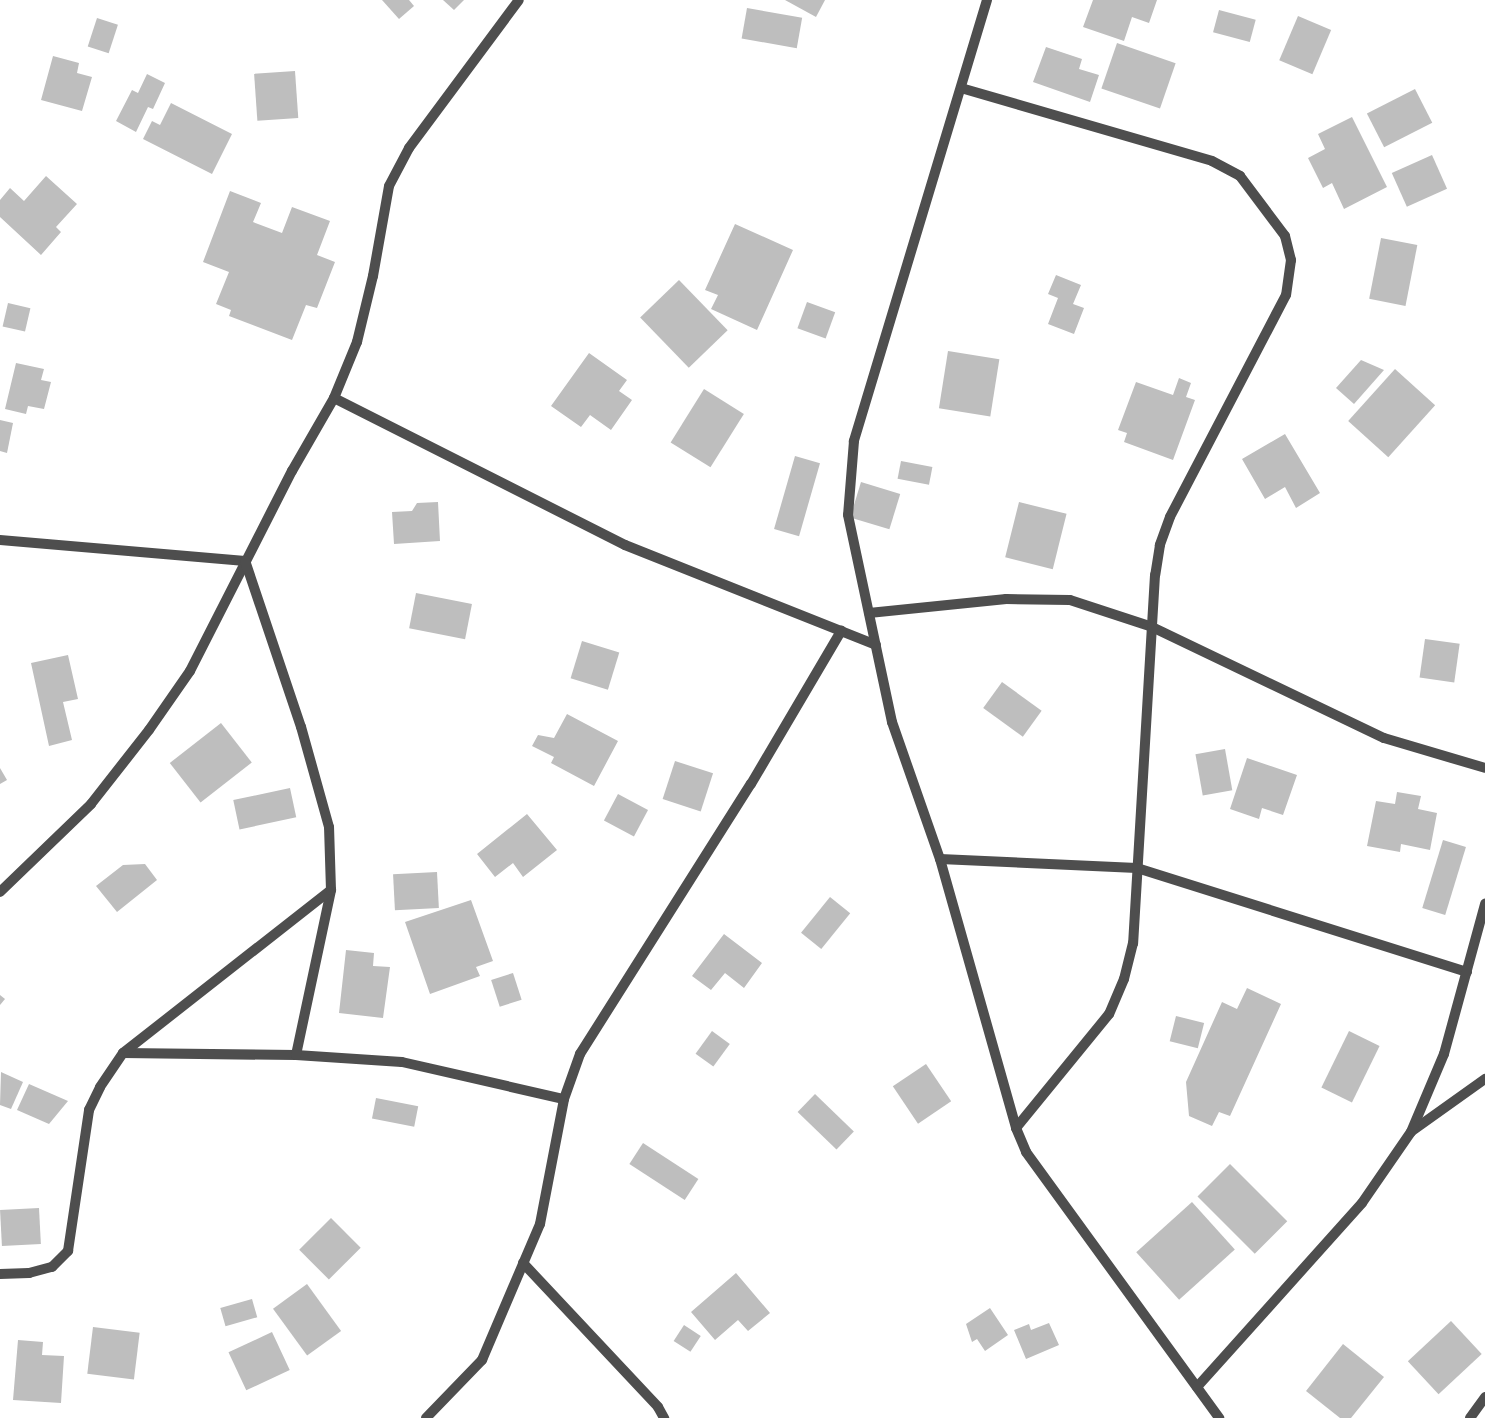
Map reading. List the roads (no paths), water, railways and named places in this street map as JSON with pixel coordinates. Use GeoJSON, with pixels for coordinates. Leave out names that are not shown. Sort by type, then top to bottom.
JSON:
{"type":"FeatureCollection","features":[{"type":"Feature","properties":{"kind":"street"},"geometry":{"type":"LineString","coordinates":[[0,892],[91,804],[149,730],[190,671],[246,561],[334,398],[357,342],[373,276],[389,186],[409,148],[519,0]]}},
{"type":"Feature","properties":{"kind":"street"},"geometry":{"type":"LineString","coordinates":[[987,0],[854,441],[848,515],[892,722],[940,859],[1016,1128],[1026,1152],[1219,1418]]}},
{"type":"Feature","properties":{"kind":"street"},"geometry":{"type":"LineString","coordinates":[[961,88],[1212,161],[1240,176],[1285,236],[1291,260],[1286,295],[1170,517],[1158,552],[1133,943],[1124,980],[1109,1014],[1016,1128]]}},
{"type":"Feature","properties":{"kind":"street"},"geometry":{"type":"LineString","coordinates":[[334,398],[625,545],[876,645]]}},
{"type":"Feature","properties":{"kind":"street"},"geometry":{"type":"LineString","coordinates":[[0,540],[246,561]]}},
{"type":"Feature","properties":{"kind":"street"},"geometry":{"type":"LineString","coordinates":[[246,561],[302,727],[329,827],[331,890],[296,1055]]}},
{"type":"Feature","properties":{"kind":"street"},"geometry":{"type":"LineString","coordinates":[[869,613],[1006,599],[1070,600],[1152,627],[1384,738],[1485,768]]}},
{"type":"Feature","properties":{"kind":"street"},"geometry":{"type":"LineString","coordinates":[[426,1418],[482,1360],[540,1224],[564,1099],[580,1054],[602,1015],[751,784],[841,631]]}},
{"type":"Feature","properties":{"kind":"street"},"geometry":{"type":"LineString","coordinates":[[940,859],[1137,868],[1466,972]]}},
{"type":"Feature","properties":{"kind":"street"},"geometry":{"type":"LineString","coordinates":[[0,1274],[29,1273],[52,1267],[68,1251],[89,1110],[100,1087],[123,1053],[331,890]]}},
{"type":"Feature","properties":{"kind":"street"},"geometry":{"type":"LineString","coordinates":[[1197,1387],[1362,1203],[1411,1132],[1444,1054],[1485,904]]}},
{"type":"Feature","properties":{"kind":"street"},"geometry":{"type":"LineString","coordinates":[[123,1053],[296,1055],[402,1062],[564,1099]]}},
{"type":"Feature","properties":{"kind":"street"},"geometry":{"type":"LineString","coordinates":[[1411,1132],[1485,1079]]}},
{"type":"Feature","properties":{"kind":"street"},"geometry":{"type":"LineString","coordinates":[[523,1263],[658,1407],[664,1418]]}},
{"type":"Feature","properties":{"kind":"street"},"geometry":{"type":"LineString","coordinates":[[1470,1418],[1485,1397]]}}]}
